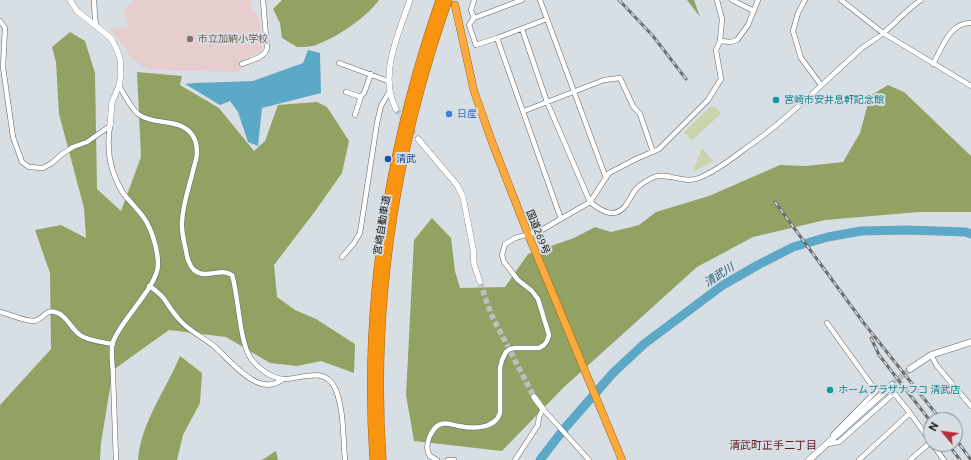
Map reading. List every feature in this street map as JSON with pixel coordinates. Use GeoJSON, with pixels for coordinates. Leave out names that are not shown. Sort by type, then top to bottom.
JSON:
{"type":"FeatureCollection","features":[{"type":"Feature","properties":{"kind":"highway","name":"宮崎自動車道"},"geometry":{"type":"LineString","coordinates":[[374,460],[372,436],[372,358],[377,280],[383,229],[396,154],[410,95],[440,0]]}},
{"type":"Feature","properties":{"kind":"highway","name":"宮崎自動車道"},"geometry":{"type":"LineString","coordinates":[[382,460],[379,373],[381,323],[390,230],[404,155],[418,98],[452,2]]}},
{"type":"Feature","properties":{"kind":"highway","name":"国道269号"},"geometry":{"type":"LineString","coordinates":[[452,2],[474,91],[492,142],[528,234],[622,460]]}},
{"type":"Feature","properties":{"kind":"main road"},"geometry":{"type":"LineString","coordinates":[[910,369],[931,355],[971,342]]}},
{"type":"Feature","properties":{"kind":"main road"},"geometry":{"type":"LineString","coordinates":[[809,460],[817,457],[828,444],[892,385]]}},
{"type":"Feature","properties":{"kind":"street"},"geometry":{"type":"LineString","coordinates":[[70,0],[77,11],[110,38],[120,58],[121,75],[119,86],[112,102],[108,142],[110,160],[114,174],[123,192],[144,218],[150,228],[157,254],[158,265],[156,276],[129,316],[113,344],[116,460]]}},
{"type":"Feature","properties":{"kind":"street"},"geometry":{"type":"LineString","coordinates":[[94,0],[97,27]]}},
{"type":"Feature","properties":{"kind":"street"},"geometry":{"type":"LineString","coordinates":[[242,64],[262,56],[266,52],[267,48],[263,0]]}},
{"type":"Feature","properties":{"kind":"street"},"geometry":{"type":"LineString","coordinates":[[396,109],[391,100],[388,81],[390,62],[410,0]]}},
{"type":"Feature","properties":{"kind":"street"},"geometry":{"type":"LineString","coordinates":[[474,0],[471,10],[474,18]]}},
{"type":"Feature","properties":{"kind":"street"},"geometry":{"type":"LineString","coordinates":[[522,0],[474,18],[469,25],[476,45],[547,19]]}},
{"type":"Feature","properties":{"kind":"street"},"geometry":{"type":"LineString","coordinates":[[540,0],[606,178]]}},
{"type":"Feature","properties":{"kind":"street"},"geometry":{"type":"LineString","coordinates":[[437,460],[430,456],[427,448],[434,430],[442,424],[472,427],[487,426],[498,419],[500,413],[500,368],[506,352],[515,348],[539,348],[544,345],[549,338],[548,328],[538,299],[532,291],[514,276],[506,266],[503,259],[503,252],[506,244],[510,240],[540,231],[590,202],[609,173],[659,149],[708,100],[721,81],[716,50],[720,41],[722,19],[717,0]]}},
{"type":"Feature","properties":{"kind":"street"},"geometry":{"type":"LineString","coordinates":[[732,0],[754,11]]}},
{"type":"Feature","properties":{"kind":"street"},"geometry":{"type":"LineString","coordinates":[[720,41],[731,42],[737,40],[748,25],[758,0]]}},
{"type":"Feature","properties":{"kind":"street"},"geometry":{"type":"LineString","coordinates":[[805,0],[798,13],[793,31],[801,58],[821,85]]}},
{"type":"Feature","properties":{"kind":"street"},"geometry":{"type":"LineString","coordinates":[[841,0],[883,33],[932,64],[971,86]]}},
{"type":"Feature","properties":{"kind":"street"},"geometry":{"type":"LineString","coordinates":[[522,29],[547,102],[590,202],[604,212],[611,213],[624,208],[636,189],[654,177],[660,176],[684,180],[694,180],[700,178],[757,141],[800,106],[821,85],[863,48],[883,33],[907,10],[921,0]]}},
{"type":"Feature","properties":{"kind":"street"},"geometry":{"type":"LineString","coordinates":[[0,21],[5,28],[4,67],[13,137],[22,162],[29,167],[43,168],[52,163],[62,154],[87,142],[110,126]]}},
{"type":"Feature","properties":{"kind":"street"},"geometry":{"type":"LineString","coordinates":[[932,64],[951,31],[960,24],[971,23]]}},
{"type":"Feature","properties":{"kind":"street"},"geometry":{"type":"LineString","coordinates":[[497,38],[561,218]]}},
{"type":"Feature","properties":{"kind":"street"},"geometry":{"type":"LineString","coordinates":[[338,63],[388,81]]}},
{"type":"Feature","properties":{"kind":"street"},"geometry":{"type":"LineString","coordinates":[[355,115],[361,96],[364,93],[371,74]]}},
{"type":"Feature","properties":{"kind":"street"},"geometry":{"type":"LineString","coordinates":[[524,111],[604,80],[620,78],[633,106],[640,114],[653,152]]}},
{"type":"Feature","properties":{"kind":"street"},"geometry":{"type":"LineString","coordinates":[[119,86],[128,102],[139,115],[151,121],[178,125],[188,130],[192,135],[196,144],[197,154],[182,222],[183,240],[188,259],[193,269],[200,273],[208,274],[225,272],[232,275],[245,344],[251,359],[263,370],[277,378],[283,379],[317,375],[327,379],[333,385],[341,414],[345,460]]}},
{"type":"Feature","properties":{"kind":"street"},"geometry":{"type":"LineString","coordinates":[[346,92],[361,96]]}},
{"type":"Feature","properties":{"kind":"street"},"geometry":{"type":"LineString","coordinates":[[342,257],[360,233],[377,123],[381,106],[390,92]]}},
{"type":"Feature","properties":{"kind":"street"},"geometry":{"type":"LineString","coordinates":[[418,139],[462,193],[473,248],[474,264],[480,282]]}},
{"type":"Feature","properties":{"kind":"street"},"geometry":{"type":"LineString","coordinates":[[150,286],[159,292],[166,300],[178,319],[215,347],[246,376],[264,384],[273,385],[283,379]]}},
{"type":"Feature","properties":{"kind":"street"},"geometry":{"type":"LineString","coordinates":[[0,312],[32,321],[38,320],[48,312],[53,311],[65,318],[80,335],[92,340],[113,344]]}},
{"type":"Feature","properties":{"kind":"street"},"geometry":{"type":"LineString","coordinates":[[827,323],[876,391],[835,433],[828,444]]}},
{"type":"Feature","properties":{"kind":"street"},"geometry":{"type":"LineString","coordinates":[[931,355],[937,366],[971,406]]}},
{"type":"Feature","properties":{"kind":"street"},"geometry":{"type":"LineString","coordinates":[[828,444],[839,442],[894,393],[923,432]]}},
{"type":"Feature","properties":{"kind":"street"},"geometry":{"type":"LineString","coordinates":[[534,397],[589,460]]}},
{"type":"Feature","properties":{"kind":"street"},"geometry":{"type":"LineString","coordinates":[[516,460],[538,425],[538,417],[543,408]]}},
{"type":"Feature","properties":{"kind":"street"},"geometry":{"type":"LineString","coordinates":[[859,460],[910,413]]}},
{"type":"Feature","properties":{"kind":"street"},"geometry":{"type":"LineString","coordinates":[[910,460],[923,449]]}},
{"type":"Feature","properties":{"kind":"street"},"geometry":{"type":"LineString","coordinates":[[938,452],[944,460]]}},
{"type":"Feature","properties":{"kind":"street"},"geometry":{"type":"LineString","coordinates":[[448,460],[454,460]]}},
{"type":"Feature","properties":{"kind":"shaded area","name":"市立加納小学校"},"geometry":{"type":"Polygon","coordinates":[[[134,0],[251,0],[251,8],[259,17],[262,51],[240,61],[241,72],[149,70],[131,58],[127,50],[109,28],[128,27],[124,9],[134,0]]]}},
{"type":"Feature","properties":{"kind":"green space"},"geometry":{"type":"Polygon","coordinates":[[[282,0],[379,0],[367,14],[333,37],[314,46],[297,47],[282,38],[280,23],[273,9],[282,0]]]}},
{"type":"Feature","properties":{"kind":"green space"},"geometry":{"type":"Polygon","coordinates":[[[687,0],[694,0],[700,17],[687,0]]]}},
{"type":"Feature","properties":{"kind":"green space"},"geometry":{"type":"Polygon","coordinates":[[[70,32],[85,41],[95,73],[97,189],[121,211],[141,157],[137,72],[182,76],[180,85],[219,108],[254,151],[265,141],[278,105],[317,102],[327,107],[349,141],[342,173],[274,265],[277,297],[295,310],[316,319],[355,344],[354,373],[321,361],[297,366],[270,363],[226,337],[169,330],[113,370],[101,443],[100,460],[0,460],[0,405],[51,349],[50,273],[35,230],[61,225],[86,238],[84,208],[59,114],[56,62],[52,47],[70,32]]]}},
{"type":"Feature","properties":{"kind":"green space"},"geometry":{"type":"Polygon","coordinates":[[[888,85],[904,92],[971,156],[971,212],[919,212],[825,220],[753,237],[697,267],[563,388],[502,451],[414,441],[406,395],[414,240],[432,218],[451,238],[455,271],[460,288],[505,287],[528,254],[574,238],[595,227],[611,232],[639,225],[656,212],[709,196],[780,165],[806,166],[843,162],[860,133],[870,96],[888,85]]]}},
{"type":"Feature","properties":{"kind":"green space"},"geometry":{"type":"Polygon","coordinates":[[[711,106],[717,108],[721,114],[692,140],[684,132],[711,106]]]}},
{"type":"Feature","properties":{"kind":"green space"},"geometry":{"type":"Polygon","coordinates":[[[702,148],[713,161],[693,172],[702,148]]]}},
{"type":"Feature","properties":{"kind":"green space"},"geometry":{"type":"Polygon","coordinates":[[[180,356],[202,373],[200,403],[183,435],[177,460],[138,460],[140,446],[149,419],[180,356]]]}},
{"type":"Feature","properties":{"kind":"green space"},"geometry":{"type":"Polygon","coordinates":[[[276,451],[278,460],[262,460],[276,451]]]}},
{"type":"Feature","properties":{"kind":"water"},"geometry":{"type":"Polygon","coordinates":[[[308,50],[320,53],[321,93],[262,108],[258,146],[248,142],[238,112],[230,101],[220,105],[185,84],[253,81],[303,63],[308,50]]]}},
{"type":"Feature","properties":{"kind":"waterway","name":"清武川"},"geometry":{"type":"LineString","coordinates":[[540,460],[564,429],[613,373],[644,344],[723,285],[758,265],[793,247],[828,237],[861,231],[907,230],[966,232],[971,234]]}},
{"type":"Feature","properties":{"kind":"tunnel"},"geometry":{"type":"LineString","coordinates":[[396,109],[418,139]]}},
{"type":"Feature","properties":{"kind":"tunnel"},"geometry":{"type":"LineString","coordinates":[[480,282],[491,314],[534,397]]}},
{"type":"Feature","properties":{"kind":"tunnel"},"geometry":{"type":"LineString","coordinates":[[892,385],[910,369]]}},
{"type":"Feature","properties":{"kind":"railway"},"geometry":{"type":"LineString","coordinates":[[619,0],[653,36],[686,79]]}},
{"type":"Feature","properties":{"kind":"railway"},"geometry":{"type":"LineString","coordinates":[[775,202],[863,322],[935,412]]}},
{"type":"Feature","properties":{"kind":"railway"},"geometry":{"type":"LineString","coordinates":[[871,338],[879,355],[923,412]]}},
{"type":"Feature","properties":{"kind":"railway"},"geometry":{"type":"LineString","coordinates":[[963,449],[971,460]]}},
{"type":"Feature","properties":{"kind":"railway"},"geometry":{"type":"LineString","coordinates":[[954,452],[960,460]]}},
{"type":"Feature","properties":{"kind":"place","name":"市立加納小学校"},"geometry":{"type":"Point","coordinates":[190,39]}},
{"type":"Feature","properties":{"kind":"place","name":"宮崎市安井息軒記念館"},"geometry":{"type":"Point","coordinates":[776,100]}},
{"type":"Feature","properties":{"kind":"place","name":"日産"},"geometry":{"type":"Point","coordinates":[449,114]}},
{"type":"Feature","properties":{"kind":"place","name":"清武"},"geometry":{"type":"Point","coordinates":[388,159]}},
{"type":"Feature","properties":{"kind":"place","name":"ホームプラザナフコ 清武店"},"geometry":{"type":"Point","coordinates":[830,390]}},
{"type":"Feature","properties":{"kind":"district","name":"清武町正手二丁目"},"geometry":{"type":"Point","coordinates":[773,445]}}]}
